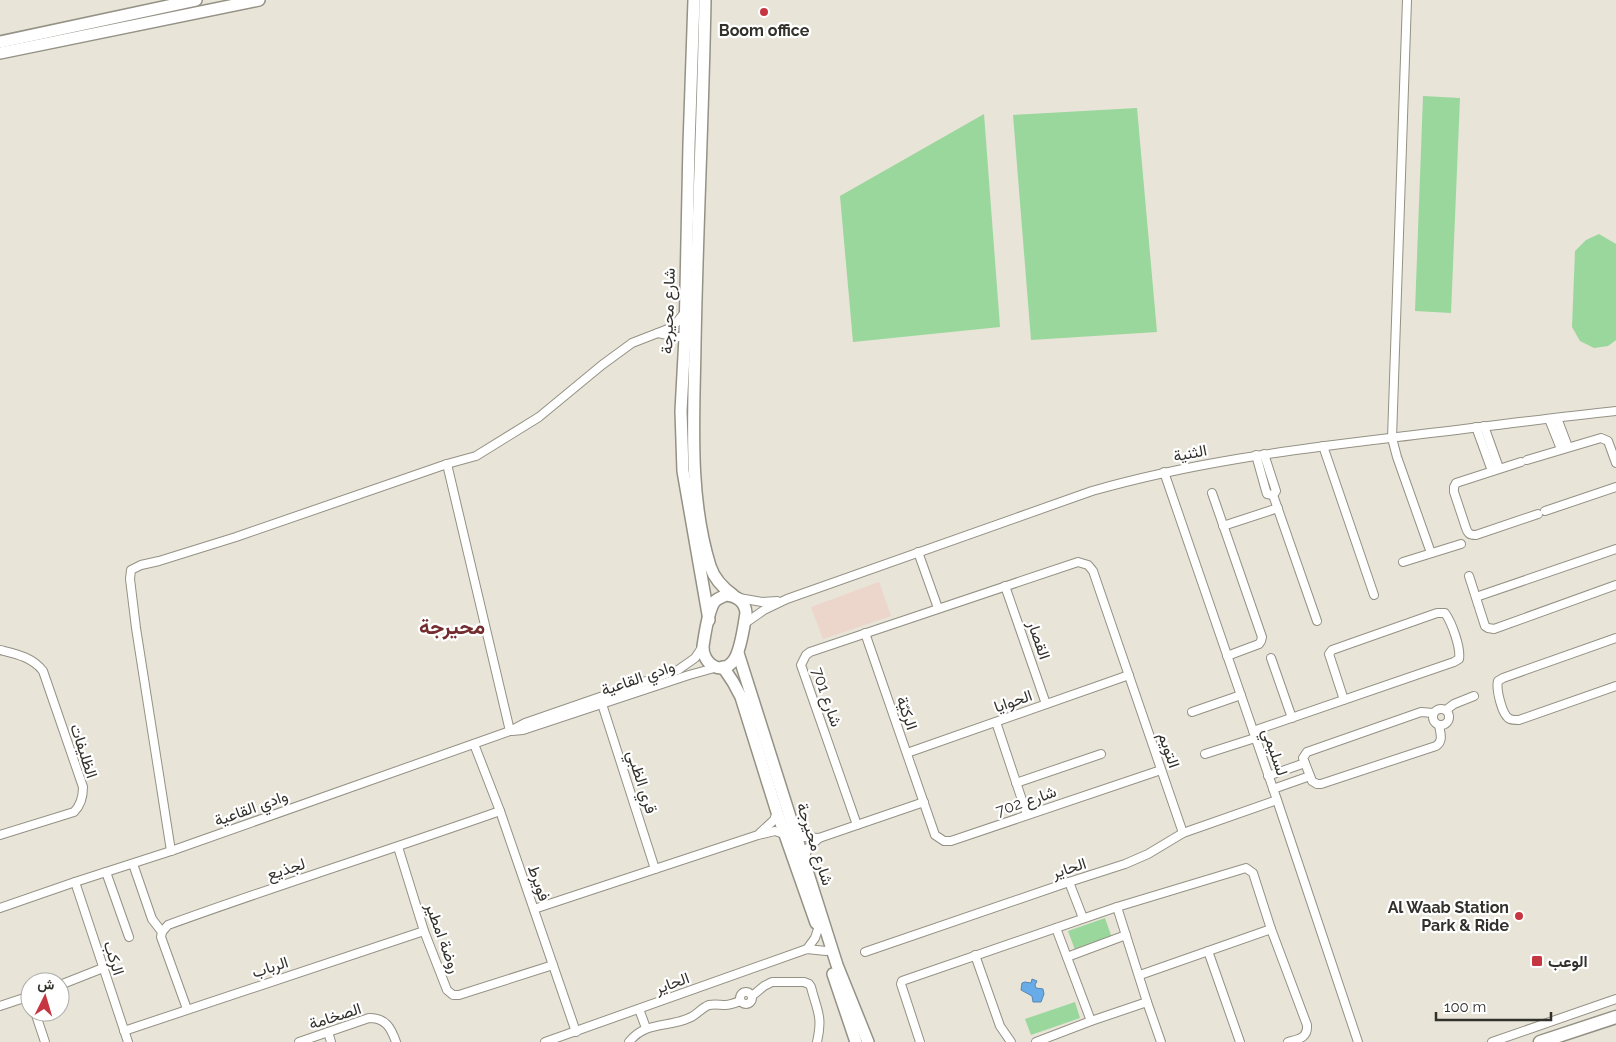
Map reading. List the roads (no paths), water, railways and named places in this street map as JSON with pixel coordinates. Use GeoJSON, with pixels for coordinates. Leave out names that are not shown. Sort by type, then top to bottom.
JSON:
{"type":"FeatureCollection","features":[{"type":"Feature","properties":{"kind":"main road"},"geometry":{"type":"LineString","coordinates":[[1540,1042],[1616,1017]]}},
{"type":"Feature","properties":{"kind":"street"},"geometry":{"type":"LineString","coordinates":[[0,42],[196,0]]}},
{"type":"Feature","properties":{"kind":"street"},"geometry":{"type":"LineString","coordinates":[[0,53],[259,0]]}},
{"type":"Feature","properties":{"kind":"street","name":"شارع محيرجة"},"geometry":{"type":"LineString","coordinates":[[694,0],[685,312],[690,337],[681,411],[683,471],[709,620]]}},
{"type":"Feature","properties":{"kind":"street","name":"شارع محيرجة"},"geometry":{"type":"LineString","coordinates":[[705,0],[690,337],[694,464],[699,513],[712,572],[723,587],[735,596]]}},
{"type":"Feature","properties":{"kind":"street"},"geometry":{"type":"LineString","coordinates":[[1407,0],[1392,438],[1431,553]]}},
{"type":"Feature","properties":{"kind":"street"},"geometry":{"type":"LineString","coordinates":[[171,851],[136,628],[130,579],[131,570],[141,564],[159,561],[236,537],[447,464],[476,456],[539,417],[632,343],[668,329],[685,312]]}},
{"type":"Feature","properties":{"kind":"street"},"geometry":{"type":"LineString","coordinates":[[658,333],[690,337]]}},
{"type":"Feature","properties":{"kind":"street","name":"الثنية"},"geometry":{"type":"LineString","coordinates":[[744,624],[764,610],[786,599],[1092,490],[1164,472],[1323,446],[1616,411]]}},
{"type":"Feature","properties":{"kind":"street"},"geometry":{"type":"LineString","coordinates":[[1553,418],[1565,448]]}},
{"type":"Feature","properties":{"kind":"street"},"geometry":{"type":"LineString","coordinates":[[1480,426],[1495,470]]}},
{"type":"Feature","properties":{"kind":"street"},"geometry":{"type":"LineString","coordinates":[[1616,463],[1608,441],[1598,439],[1460,480],[1454,488],[1467,533],[1476,535],[1616,487]]}},
{"type":"Feature","properties":{"kind":"street"},"geometry":{"type":"LineString","coordinates":[[1323,446],[1374,595]]}},
{"type":"Feature","properties":{"kind":"street"},"geometry":{"type":"LineString","coordinates":[[1260,455],[1267,494],[1273,495],[1317,621]]}},
{"type":"Feature","properties":{"kind":"street"},"geometry":{"type":"LineString","coordinates":[[447,464],[510,731]]}},
{"type":"Feature","properties":{"kind":"street","name":"لسليمي"},"geometry":{"type":"LineString","coordinates":[[1164,472],[1358,1042]]}},
{"type":"Feature","properties":{"kind":"street"},"geometry":{"type":"LineString","coordinates":[[1212,493],[1262,637],[1258,644],[1227,656]]}},
{"type":"Feature","properties":{"kind":"street"},"geometry":{"type":"LineString","coordinates":[[1223,526],[1278,508]]}},
{"type":"Feature","properties":{"kind":"street"},"geometry":{"type":"LineString","coordinates":[[1403,562],[1461,544]]}},
{"type":"Feature","properties":{"kind":"street"},"geometry":{"type":"LineString","coordinates":[[1476,598],[1616,549]]}},
{"type":"Feature","properties":{"kind":"street"},"geometry":{"type":"LineString","coordinates":[[918,552],[938,608]]}},
{"type":"Feature","properties":{"kind":"street","name":"شارع 701"},"geometry":{"type":"LineString","coordinates":[[857,825],[801,665],[806,655],[810,652],[1075,562],[1082,562],[1093,571],[1129,675]]}},
{"type":"Feature","properties":{"kind":"street"},"geometry":{"type":"LineString","coordinates":[[1469,576],[1485,626],[1494,629],[1616,585]]}},
{"type":"Feature","properties":{"kind":"street","name":"القصار"},"geometry":{"type":"LineString","coordinates":[[1005,586],[1046,704]]}},
{"type":"Feature","properties":{"kind":"street"},"geometry":{"type":"LineString","coordinates":[[702,646],[714,602],[726,595],[735,596],[741,600],[746,608],[738,653],[733,662],[720,667]]}},
{"type":"Feature","properties":{"kind":"street","name":"الثنية"},"geometry":{"type":"LineString","coordinates":[[735,596],[762,602],[786,599]]}},
{"type":"Feature","properties":{"kind":"street"},"geometry":{"type":"LineString","coordinates":[[1205,754],[1292,718],[1454,662],[1459,659],[1460,652],[1445,613],[1438,612],[1332,650],[1330,657],[1344,700]]}},
{"type":"Feature","properties":{"kind":"street","name":"الركيّة"},"geometry":{"type":"LineString","coordinates":[[865,633],[924,802]]}},
{"type":"Feature","properties":{"kind":"street"},"geometry":{"type":"LineString","coordinates":[[1616,638],[1502,678],[1498,681],[1496,687],[1506,716],[1511,720],[1519,720],[1616,686]]}},
{"type":"Feature","properties":{"kind":"street","name":"شارع محيرجة"},"geometry":{"type":"LineString","coordinates":[[702,646],[702,652],[707,662],[720,667],[741,697],[777,812],[804,862],[837,965],[868,1042]]}},
{"type":"Feature","properties":{"kind":"street","name":"وادي القاعية"},"geometry":{"type":"LineString","coordinates":[[0,908],[171,851],[510,731],[525,723],[678,670],[690,663],[702,646]]}},
{"type":"Feature","properties":{"kind":"street","name":"الظليفات"},"geometry":{"type":"LineString","coordinates":[[0,650],[30,660],[43,671],[83,787],[79,807],[74,812],[0,835]]}},
{"type":"Feature","properties":{"kind":"street","name":"شارع محيرجة"},"geometry":{"type":"LineString","coordinates":[[738,653],[818,929],[856,1042]]}},
{"type":"Feature","properties":{"kind":"street"},"geometry":{"type":"LineString","coordinates":[[1271,658],[1292,718]]}},
{"type":"Feature","properties":{"kind":"street","name":"وادي القاعية"},"geometry":{"type":"LineString","coordinates":[[510,731],[523,730],[689,675],[720,667]]}},
{"type":"Feature","properties":{"kind":"street","name":"الحوايا"},"geometry":{"type":"LineString","coordinates":[[907,753],[1129,675]]}},
{"type":"Feature","properties":{"kind":"street","name":"التويم"},"geometry":{"type":"LineString","coordinates":[[1129,675],[1183,833]]}},
{"type":"Feature","properties":{"kind":"street"},"geometry":{"type":"LineString","coordinates":[[1192,712],[1241,695]]}},
{"type":"Feature","properties":{"kind":"street"},"geometry":{"type":"LineString","coordinates":[[1433,713],[1433,719],[1439,725],[1440,744],[1321,784],[1314,783],[1310,776],[1304,756],[1308,752],[1422,712],[1433,713],[1437,709],[1446,710],[1454,704],[1474,696]]}},
{"type":"Feature","properties":{"kind":"street","name":"قري الظبي"},"geometry":{"type":"LineString","coordinates":[[602,704],[655,869]]}},
{"type":"Feature","properties":{"kind":"street"},"geometry":{"type":"LineString","coordinates":[[1439,725],[1445,724],[1449,720],[1449,714],[1446,710]]}},
{"type":"Feature","properties":{"kind":"street"},"geometry":{"type":"LineString","coordinates":[[996,722],[1027,815]]}},
{"type":"Feature","properties":{"kind":"street","name":"فويرط"},"geometry":{"type":"LineString","coordinates":[[474,744],[500,811],[576,1032]]}},
{"type":"Feature","properties":{"kind":"street"},"geometry":{"type":"LineString","coordinates":[[1016,783],[1101,754]]}},
{"type":"Feature","properties":{"kind":"street"},"geometry":{"type":"LineString","coordinates":[[1268,776],[1305,763]]}},
{"type":"Feature","properties":{"kind":"street","name":"شارع 702"},"geometry":{"type":"LineString","coordinates":[[924,802],[935,835],[940,840],[948,842],[1161,770]]}},
{"type":"Feature","properties":{"kind":"street"},"geometry":{"type":"LineString","coordinates":[[1273,789],[1310,776]]}},
{"type":"Feature","properties":{"kind":"street","name":"الحاير"},"geometry":{"type":"LineString","coordinates":[[865,952],[1125,864],[1148,854],[1183,833],[1277,800]]}},
{"type":"Feature","properties":{"kind":"street"},"geometry":{"type":"LineString","coordinates":[[534,909],[758,835],[775,831],[803,837],[819,838],[924,802]]}},
{"type":"Feature","properties":{"kind":"street","name":"لجذيع"},"geometry":{"type":"LineString","coordinates":[[162,932],[168,925],[281,884],[500,811]]}},
{"type":"Feature","properties":{"kind":"street"},"geometry":{"type":"LineString","coordinates":[[758,835],[774,820],[777,812]]}},
{"type":"Feature","properties":{"kind":"street"},"geometry":{"type":"LineString","coordinates":[[804,862],[808,848],[819,838]]}},
{"type":"Feature","properties":{"kind":"street","name":"روضة امطير"},"geometry":{"type":"LineString","coordinates":[[398,846],[424,931],[447,990],[453,995],[463,994],[553,965]]}},
{"type":"Feature","properties":{"kind":"street"},"geometry":{"type":"LineString","coordinates":[[133,864],[152,919],[162,932],[161,937],[188,1009]]}},
{"type":"Feature","properties":{"kind":"street"},"geometry":{"type":"LineString","coordinates":[[920,1042],[901,982],[1083,918],[1248,868],[1253,873],[1271,929],[1308,1026],[1303,1038],[1288,1042]]}},
{"type":"Feature","properties":{"kind":"street"},"geometry":{"type":"LineString","coordinates":[[106,872],[128,937]]}},
{"type":"Feature","properties":{"kind":"street","name":"الركب"},"geometry":{"type":"LineString","coordinates":[[75,882],[128,1042]]}},
{"type":"Feature","properties":{"kind":"street"},"geometry":{"type":"LineString","coordinates":[[1069,882],[1083,918]]}},
{"type":"Feature","properties":{"kind":"street"},"geometry":{"type":"LineString","coordinates":[[1117,907],[1161,1042]]}},
{"type":"Feature","properties":{"kind":"street"},"geometry":{"type":"LineString","coordinates":[[1056,928],[1091,1021]]}},
{"type":"Feature","properties":{"kind":"street"},"geometry":{"type":"LineString","coordinates":[[808,949],[818,929]]}},
{"type":"Feature","properties":{"kind":"street"},"geometry":{"type":"LineString","coordinates":[[1140,975],[1271,929]]}},
{"type":"Feature","properties":{"kind":"street","name":"الرباب"},"geometry":{"type":"LineString","coordinates":[[124,1031],[424,931]]}},
{"type":"Feature","properties":{"kind":"street"},"geometry":{"type":"LineString","coordinates":[[1067,958],[1126,935]]}},
{"type":"Feature","properties":{"kind":"street","name":"الحاير"},"geometry":{"type":"LineString","coordinates":[[545,1042],[808,949],[826,952]]}},
{"type":"Feature","properties":{"kind":"street"},"geometry":{"type":"LineString","coordinates":[[1208,951],[1240,1042]]}},
{"type":"Feature","properties":{"kind":"street"},"geometry":{"type":"LineString","coordinates":[[975,955],[1000,1026],[1011,1042]]}},
{"type":"Feature","properties":{"kind":"street"},"geometry":{"type":"LineString","coordinates":[[70,980],[103,968]]}},
{"type":"Feature","properties":{"kind":"street"},"geometry":{"type":"LineString","coordinates":[[629,1042],[637,1033],[646,1028],[688,1019],[709,1006],[727,1005],[740,1001],[748,1004],[752,1000],[752,996],[768,983],[804,982],[809,984],[820,1016],[817,1042]]}},
{"type":"Feature","properties":{"kind":"street"},"geometry":{"type":"LineString","coordinates":[[0,1006],[20,999]]}},
{"type":"Feature","properties":{"kind":"street"},"geometry":{"type":"LineString","coordinates":[[1492,1042],[1616,999]]}},
{"type":"Feature","properties":{"kind":"street"},"geometry":{"type":"LineString","coordinates":[[1036,1042],[1147,1002]]}},
{"type":"Feature","properties":{"kind":"street"},"geometry":{"type":"LineString","coordinates":[[639,1009],[646,1028]]}},
{"type":"Feature","properties":{"kind":"street","name":"الصخامة"},"geometry":{"type":"LineString","coordinates":[[298,1042],[323,1036],[369,1018],[376,1018],[386,1022],[396,1042]]}},
{"type":"Feature","properties":{"kind":"street"},"geometry":{"type":"LineString","coordinates":[[38,1022],[45,1042]]}},
{"type":"Feature","properties":{"kind":"street"},"geometry":{"type":"LineString","coordinates":[[323,1036],[331,1042]]}},
{"type":"Feature","properties":{"kind":"water"},"geometry":{"type":"Polygon","coordinates":[[[1032,979],[1037,981],[1036,988],[1043,989],[1044,994],[1041,1002],[1033,1002],[1032,996],[1021,990],[1022,983],[1031,983],[1032,979]]]}},
{"type":"Feature","properties":{"kind":"place","name":"Boom office"},"geometry":{"type":"Point","coordinates":[764,12]}},
{"type":"Feature","properties":{"kind":"place","name":"Al Waab Station Park & Ride"},"geometry":{"type":"Point","coordinates":[1519,916]}},
{"type":"Feature","properties":{"kind":"place","name":"الوعب"},"geometry":{"type":"Point","coordinates":[1537,961]}},
{"type":"Feature","properties":{"kind":"district","name":"محيرجة"},"geometry":{"type":"Point","coordinates":[452,626]}}]}
